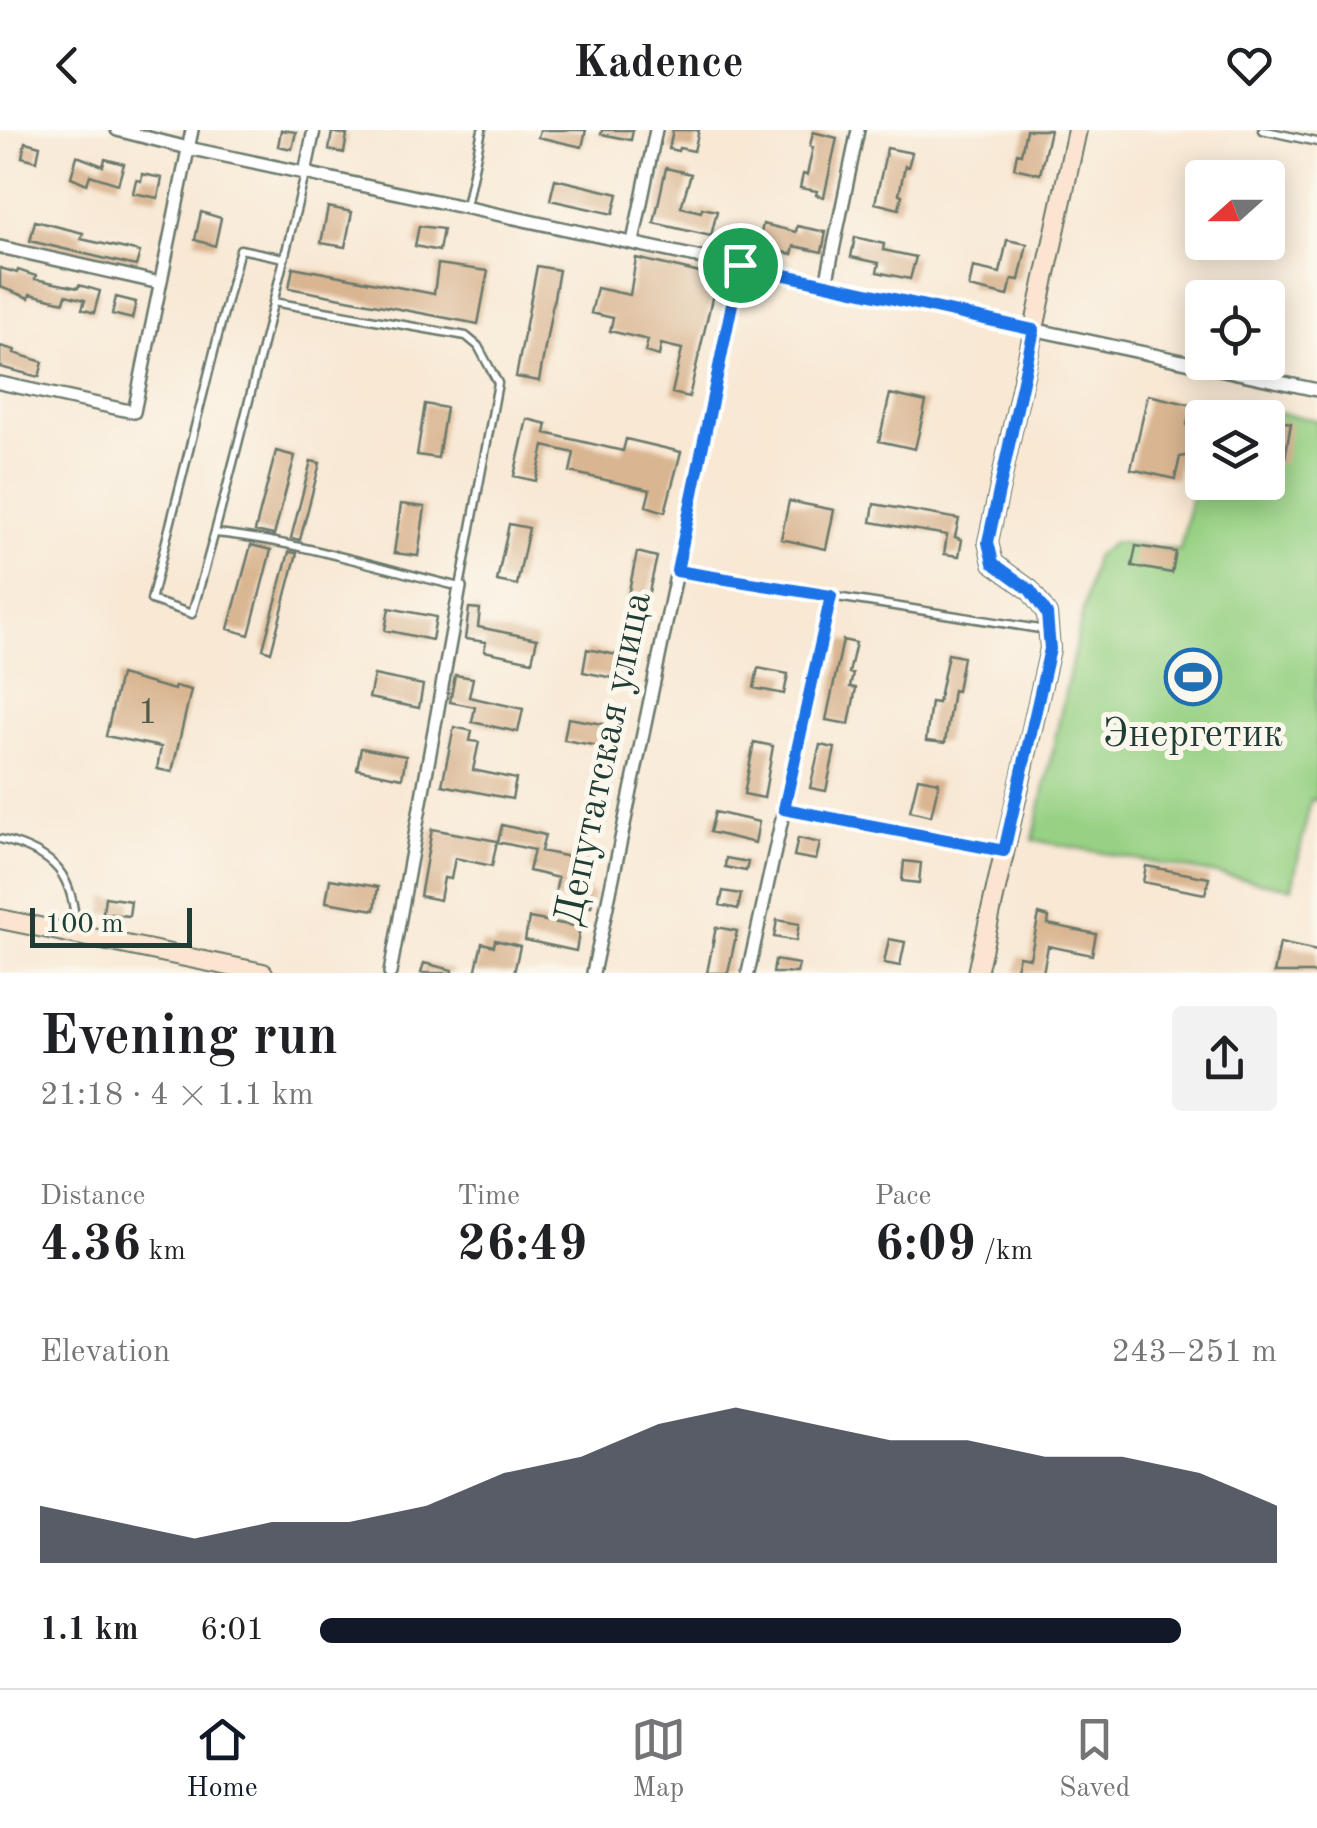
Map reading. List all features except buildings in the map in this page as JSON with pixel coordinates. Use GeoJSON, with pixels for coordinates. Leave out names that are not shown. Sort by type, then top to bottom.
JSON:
{"type":"FeatureCollection","features":[{"type":"Feature","properties":{"kind":"main road"},"geometry":{"type":"LineString","coordinates":[[977,973],[1050,649],[1047,614],[1030,590],[993,563],[988,542],[1077,130]]}},
{"type":"Feature","properties":{"kind":"main road"},"geometry":{"type":"LineString","coordinates":[[0,919],[263,973]]}},
{"type":"Feature","properties":{"kind":"street"},"geometry":{"type":"LineString","coordinates":[[117,130],[1317,390]]}},
{"type":"Feature","properties":{"kind":"street"},"geometry":{"type":"LineString","coordinates":[[0,383],[134,412],[192,130]]}},
{"type":"Feature","properties":{"kind":"street"},"geometry":{"type":"LineString","coordinates":[[305,173],[314,130]]}},
{"type":"Feature","properties":{"kind":"street"},"geometry":{"type":"LineString","coordinates":[[633,242],[656,130]]}},
{"type":"Feature","properties":{"kind":"street"},"geometry":{"type":"LineString","coordinates":[[826,284],[858,130]]}},
{"type":"Feature","properties":{"kind":"street"},"geometry":{"type":"LineString","coordinates":[[0,247],[160,282]]}},
{"type":"Feature","properties":{"kind":"street","name":"Депутатская улица"},"geometry":{"type":"LineString","coordinates":[[593,973],[740,265]]}},
{"type":"Feature","properties":{"kind":"street"},"geometry":{"type":"LineString","coordinates":[[390,973],[460,587]]}},
{"type":"Feature","properties":{"kind":"street"},"geometry":{"type":"LineString","coordinates":[[748,973],[831,596]]}},
{"type":"Feature","properties":{"kind":"street"},"geometry":{"type":"LineString","coordinates":[[784,809],[1004,851]]}},
{"type":"Feature","properties":{"kind":"lane"},"geometry":{"type":"LineString","coordinates":[[466,207],[482,130]]}},
{"type":"Feature","properties":{"kind":"lane"},"geometry":{"type":"LineString","coordinates":[[1262,130],[1317,142]]}},
{"type":"Feature","properties":{"kind":"lane"},"geometry":{"type":"LineString","coordinates":[[284,258],[240,249],[150,600],[192,614],[216,533],[273,302],[284,258],[305,173]]}},
{"type":"Feature","properties":{"kind":"lane"},"geometry":{"type":"LineString","coordinates":[[216,533],[270,541],[460,587],[498,383],[478,346],[466,336],[273,302]]}},
{"type":"Feature","properties":{"kind":"lane"},"geometry":{"type":"LineString","coordinates":[[677,571],[1048,630]]}},
{"type":"Feature","properties":{"kind":"lane"},"geometry":{"type":"LineString","coordinates":[[0,839],[26,845],[51,860],[65,879],[74,902],[76,933]]}},
{"type":"Feature","properties":{"kind":"green space","name":"Энергетик"},"geometry":{"type":"Polygon","coordinates":[[[1285,414],[1317,420],[1317,800],[1311,799],[1292,888],[1033,840],[1095,556],[1114,542],[1180,550],[1191,500],[1285,500],[1285,414]]]}},
{"type":"Feature","properties":{"kind":"place","name":"Энергетик"},"geometry":{"type":"Point","coordinates":[1193,677]}},
{"type":"Feature","properties":{"kind":"route"},"geometry":{"type":"LineString","coordinates":[[740,265],[1034,330],[988,542],[993,563],[1030,590],[1047,614],[1050,649],[1004,851],[784,809],[831,596],[677,571],[740,265]]}}]}
